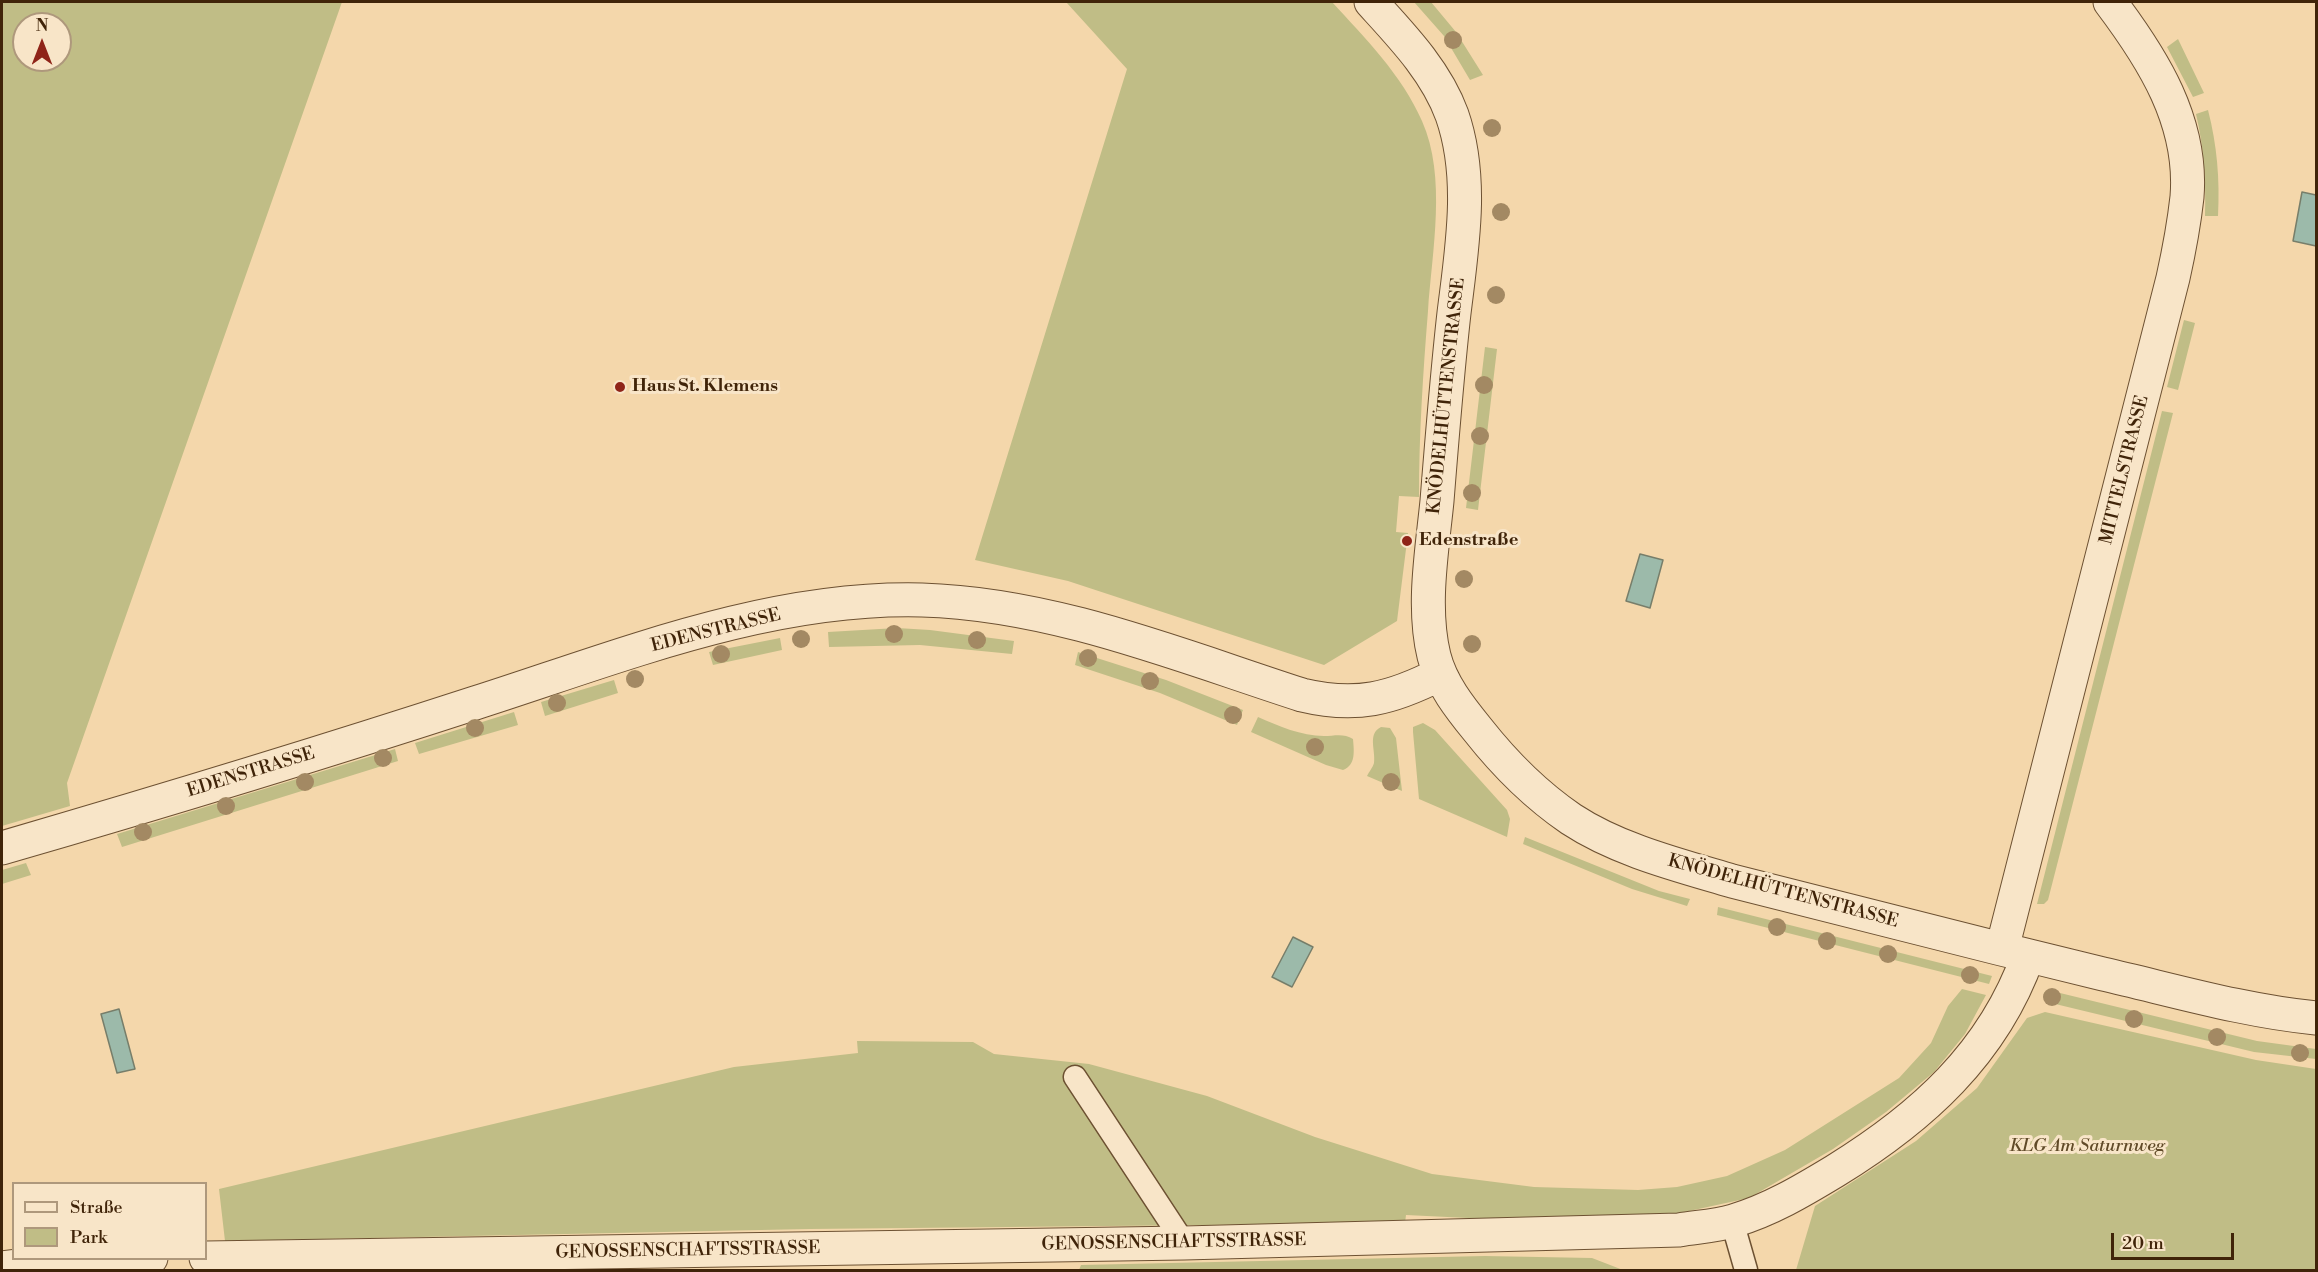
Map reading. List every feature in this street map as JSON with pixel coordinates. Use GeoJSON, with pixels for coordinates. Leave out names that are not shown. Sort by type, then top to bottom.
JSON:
{"type":"FeatureCollection","features":[{"type":"Feature","properties":{"kind":"street","name":"KNÖDELHÜTTENSTRASSE"},"geometry":{"type":"LineString","coordinates":[[1371,2],[1419,57],[1443,95],[1452,116],[1462,163],[1462,237],[1442,425],[1430,595],[1430,632],[1440,674],[1468,719],[1516,772],[1572,819],[1608,838],[1667,861],[1732,881],[2223,1002],[2284,1015],[2316,1018]]}},
{"type":"Feature","properties":{"kind":"street","name":"MITTELSTRASSE"},"geometry":{"type":"LineString","coordinates":[[2015,952],[2174,278],[2187,195],[2187,166],[2183,143],[2178,118],[2167,90],[2142,46],[2110,2]]}},
{"type":"Feature","properties":{"kind":"street","name":"EDENSTRASSE"},"geometry":{"type":"LineString","coordinates":[[2,848],[333,749],[669,641],[770,616],[851,602],[923,600],[1033,612],[1102,630],[1326,701],[1359,702],[1387,697],[1440,674]]}},
{"type":"Feature","properties":{"kind":"street","name":"GENOSSENSCHAFTSSTRASSE"},"geometry":{"type":"LineString","coordinates":[[207,1258],[1020,1258],[1184,1243],[1679,1230],[1732,1221],[1769,1208],[1863,1154],[1902,1126],[1941,1093],[1969,1060],[1992,1026],[2010,998],[2015,952]]}},
{"type":"Feature","properties":{"kind":"street"},"geometry":{"type":"LineString","coordinates":[[2,1268],[58,1260]]}},
{"type":"Feature","properties":{"kind":"lane"},"geometry":{"type":"LineString","coordinates":[[1075,1077],[1184,1243]]}},
{"type":"Feature","properties":{"kind":"lane"},"geometry":{"type":"LineString","coordinates":[[1732,1221],[1746,1270]]}},
{"type":"Feature","properties":{"kind":"green space"},"geometry":{"type":"Polygon","coordinates":[[[2,2],[342,2],[67,783],[70,806],[2,826],[2,2]]]}},
{"type":"Feature","properties":{"kind":"green space"},"geometry":{"type":"Polygon","coordinates":[[[1066,2],[1332,2],[1370,43],[1393,73],[1414,104],[1422,121],[1430,143],[1434,166],[1436,214],[1423,381],[1419,497],[1399,496],[1396,532],[1408,533],[1397,621],[1324,665],[1068,581],[975,560],[1127,69],[1066,2]]]}},
{"type":"Feature","properties":{"kind":"green space"},"geometry":{"type":"Polygon","coordinates":[[[1414,2],[1431,2],[1456,32],[1483,75],[1470,80],[1444,36],[1414,2]]]}},
{"type":"Feature","properties":{"kind":"green space"},"geometry":{"type":"Polygon","coordinates":[[[2178,39],[2204,93],[2193,97],[2167,47],[2178,39]]]}},
{"type":"Feature","properties":{"kind":"green space"},"geometry":{"type":"Polygon","coordinates":[[[2208,110],[2217,162],[2218,216],[2205,216],[2204,165],[2196,114],[2208,110]]]}},
{"type":"Feature","properties":{"kind":"green space"},"geometry":{"type":"Polygon","coordinates":[[[2184,320],[2195,323],[2178,390],[2167,387],[2184,320]]]}},
{"type":"Feature","properties":{"kind":"green space"},"geometry":{"type":"Polygon","coordinates":[[[1485,347],[1497,349],[1478,510],[1466,508],[1485,347]]]}},
{"type":"Feature","properties":{"kind":"green space"},"geometry":{"type":"Polygon","coordinates":[[[2162,411],[2173,413],[2048,900],[2044,904],[2037,904],[2162,411]]]}},
{"type":"Feature","properties":{"kind":"green space"},"geometry":{"type":"Polygon","coordinates":[[[897,628],[1014,641],[1012,654],[920,645],[829,647],[828,632],[897,628]]]}},
{"type":"Feature","properties":{"kind":"green space"},"geometry":{"type":"Polygon","coordinates":[[[780,638],[782,650],[713,665],[709,652],[780,638]]]}},
{"type":"Feature","properties":{"kind":"green space"},"geometry":{"type":"Polygon","coordinates":[[[1078,652],[1166,680],[1243,710],[1237,725],[1160,693],[1075,665],[1078,652]]]}},
{"type":"Feature","properties":{"kind":"green space"},"geometry":{"type":"Polygon","coordinates":[[[614,680],[618,693],[545,716],[541,702],[614,680]]]}},
{"type":"Feature","properties":{"kind":"green space"},"geometry":{"type":"Polygon","coordinates":[[[514,712],[518,725],[419,754],[415,743],[514,712]]]}},
{"type":"Feature","properties":{"kind":"green space"},"geometry":{"type":"Polygon","coordinates":[[[1258,717],[1307,734],[1350,737],[1353,739],[1352,761],[1343,770],[1326,765],[1251,732],[1258,717]]]}},
{"type":"Feature","properties":{"kind":"green space"},"geometry":{"type":"Polygon","coordinates":[[[1423,723],[1435,730],[1507,810],[1510,819],[1507,837],[1419,799],[1413,727],[1423,723]]]}},
{"type":"Feature","properties":{"kind":"green space"},"geometry":{"type":"Polygon","coordinates":[[[1381,727],[1390,728],[1396,738],[1402,791],[1367,776],[1374,763],[1374,734],[1381,727]]]}},
{"type":"Feature","properties":{"kind":"green space"},"geometry":{"type":"Polygon","coordinates":[[[395,749],[398,761],[122,847],[117,834],[395,749]]]}},
{"type":"Feature","properties":{"kind":"green space"},"geometry":{"type":"Polygon","coordinates":[[[1525,837],[1659,891],[1690,899],[1687,906],[1632,889],[1523,844],[1525,837]]]}},
{"type":"Feature","properties":{"kind":"green space"},"geometry":{"type":"Polygon","coordinates":[[[26,863],[31,875],[2,884],[2,870],[26,863]]]}},
{"type":"Feature","properties":{"kind":"green space"},"geometry":{"type":"Polygon","coordinates":[[[1718,907],[1992,976],[1989,984],[1717,915],[1718,907]]]}},
{"type":"Feature","properties":{"kind":"green space"},"geometry":{"type":"Polygon","coordinates":[[[1962,989],[1986,995],[1965,1034],[1934,1072],[1886,1112],[1833,1149],[1749,1198],[1680,1213],[1489,1219],[1406,1215],[1405,1223],[810,1229],[225,1241],[219,1189],[734,1067],[858,1053],[857,1041],[973,1042],[994,1054],[1089,1064],[1207,1096],[1315,1137],[1432,1174],[1534,1187],[1638,1190],[1677,1187],[1727,1176],[1785,1150],[1899,1078],[1931,1043],[1948,1006],[1962,989]]]}},
{"type":"Feature","properties":{"kind":"green space"},"geometry":{"type":"Polygon","coordinates":[[[2044,992],[2060,993],[2257,1041],[2316,1049],[2316,1059],[2254,1052],[2047,1002],[2044,992]]]}},
{"type":"Feature","properties":{"kind":"green space","name":"KLG Am Saturnweg"},"geometry":{"type":"Polygon","coordinates":[[[2045,1012],[2256,1060],[2316,1069],[2316,1270],[1796,1270],[1815,1206],[1916,1141],[1977,1088],[2027,1018],[2045,1012]]]}},
{"type":"Feature","properties":{"kind":"green space"},"geometry":{"type":"Polygon","coordinates":[[[1485,1256],[1592,1258],[1623,1270],[1079,1270],[1081,1265],[1485,1256]]]}},
{"type":"Feature","properties":{"kind":"shaded area"},"geometry":{"type":"Polygon","coordinates":[[[2302,192],[2316,195],[2316,246],[2293,241],[2302,192]]]}},
{"type":"Feature","properties":{"kind":"shaded area"},"geometry":{"type":"Polygon","coordinates":[[[1640,554],[1663,560],[1650,608],[1626,601],[1640,554]]]}},
{"type":"Feature","properties":{"kind":"shaded area"},"geometry":{"type":"Polygon","coordinates":[[[1293,937],[1313,947],[1292,987],[1272,977],[1293,937]]]}},
{"type":"Feature","properties":{"kind":"shaded area"},"geometry":{"type":"Polygon","coordinates":[[[119,1009],[135,1069],[117,1073],[101,1014],[119,1009]]]}},
{"type":"Feature","properties":{"kind":"place","name":"Haus St. Klemens"},"geometry":{"type":"Point","coordinates":[620,387]}},
{"type":"Feature","properties":{"kind":"place","name":"Edenstraße"},"geometry":{"type":"Point","coordinates":[1407,541]}}]}
